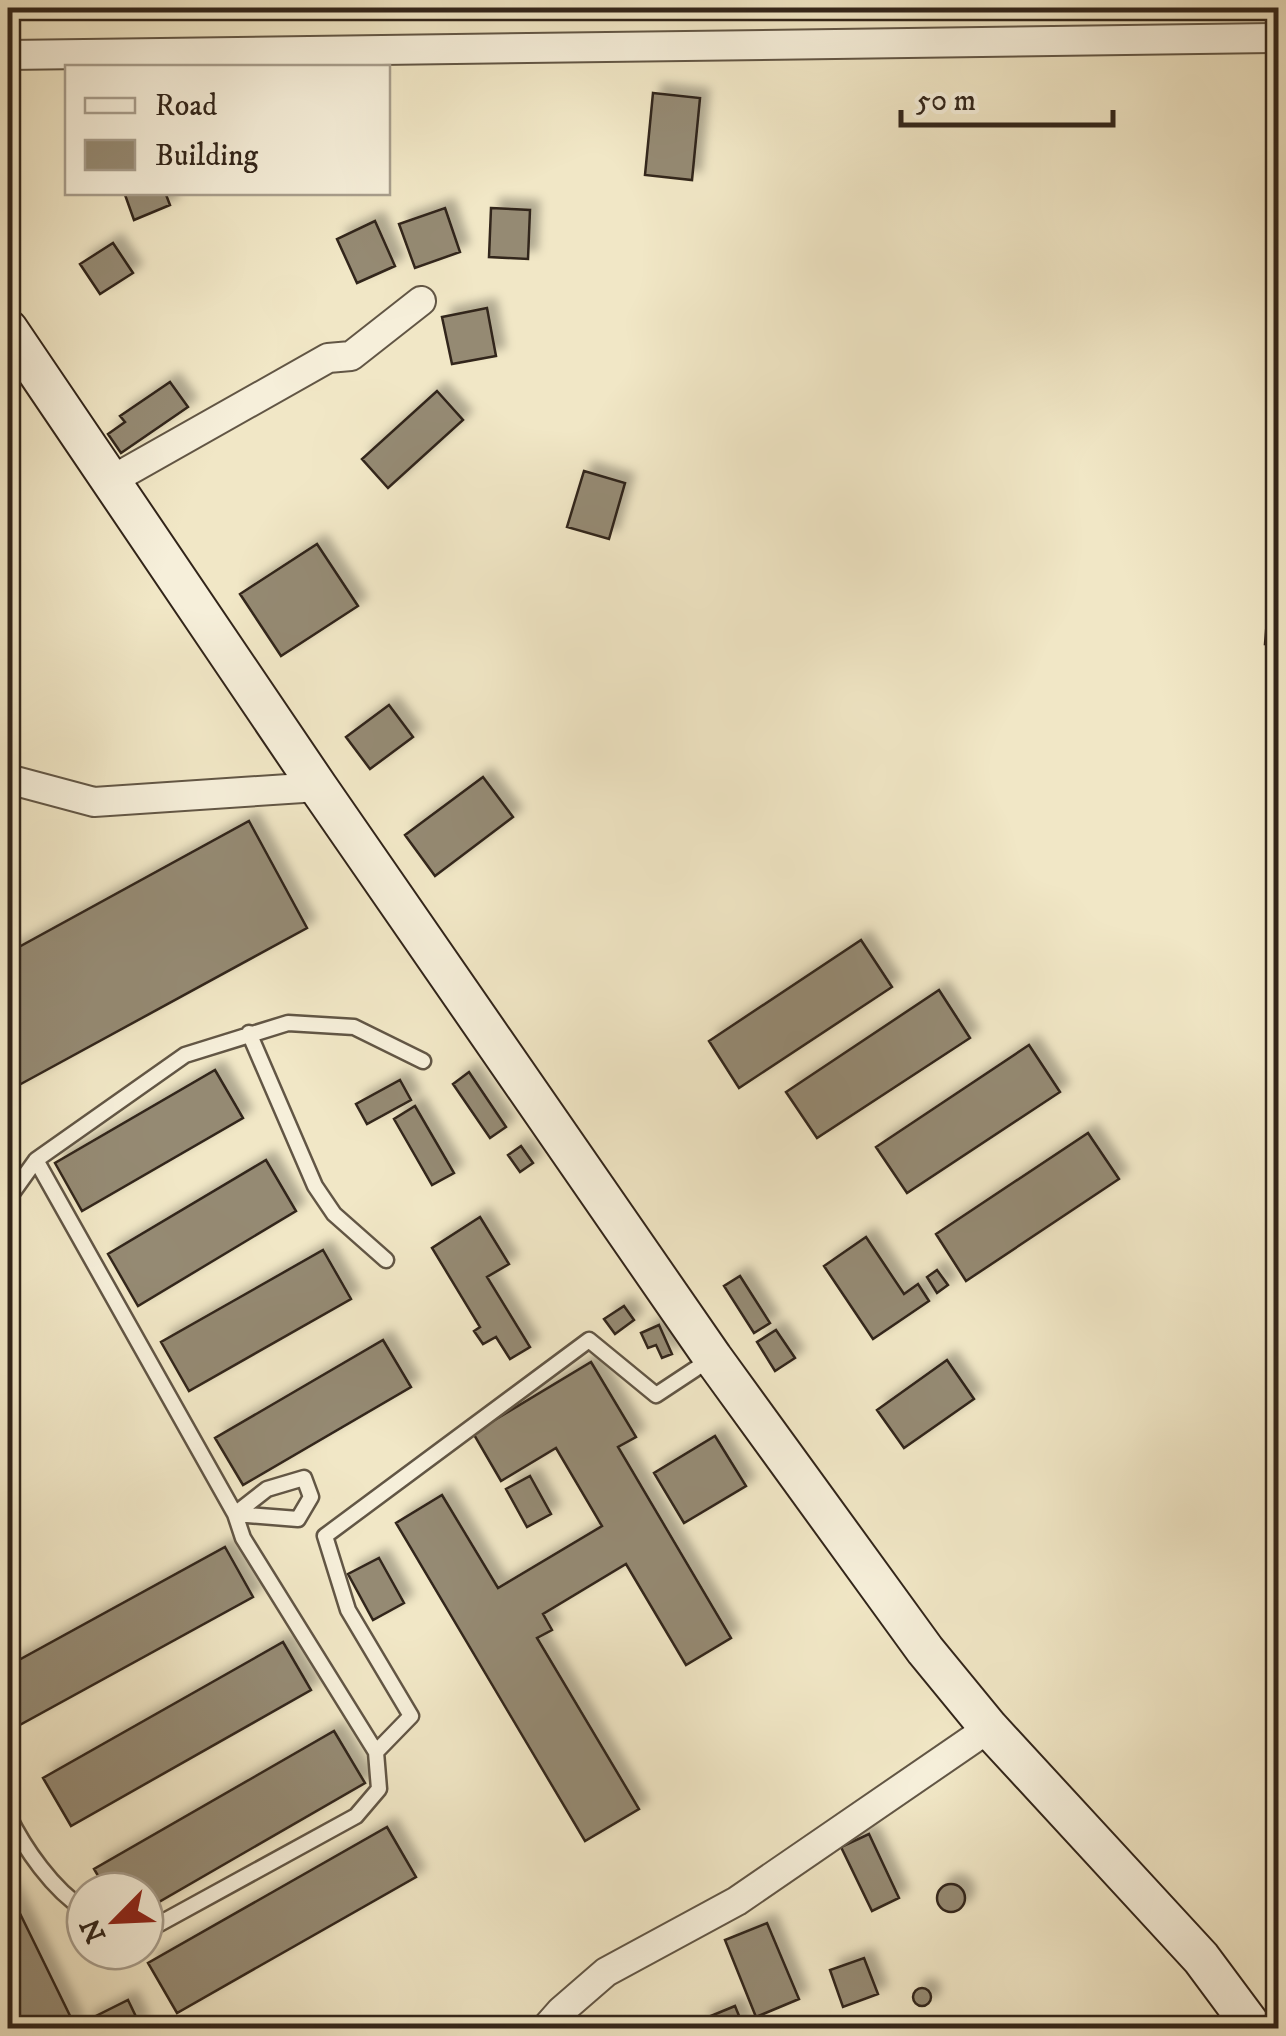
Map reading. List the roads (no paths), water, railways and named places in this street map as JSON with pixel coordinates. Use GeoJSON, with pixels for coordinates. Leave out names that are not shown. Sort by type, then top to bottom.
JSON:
{"type":"FeatureCollection","features":[{"type":"Feature","properties":{"kind":"main road"},"geometry":{"type":"LineString","coordinates":[[8,329],[318,787],[713,1358],[926,1650],[989,1728],[1201,1958],[1254,2028]]}},
{"type":"Feature","properties":{"kind":"street"},"geometry":{"type":"LineString","coordinates":[[8,55],[1278,38]]}},
{"type":"Feature","properties":{"kind":"street"},"geometry":{"type":"LineString","coordinates":[[112,480],[328,358],[351,356],[420,301]]}},
{"type":"Feature","properties":{"kind":"street"},"geometry":{"type":"LineString","coordinates":[[8,779],[94,802],[318,787]]}},
{"type":"Feature","properties":{"kind":"street"},"geometry":{"type":"LineString","coordinates":[[546,2028],[606,1972],[738,1901],[989,1728]]}},
{"type":"Feature","properties":{"kind":"lane"},"geometry":{"type":"LineString","coordinates":[[8,1199],[36,1160],[185,1056],[249,1033],[288,1023],[354,1027],[423,1061]]}},
{"type":"Feature","properties":{"kind":"lane"},"geometry":{"type":"LineString","coordinates":[[249,1033],[315,1186],[334,1214],[386,1260]]}},
{"type":"Feature","properties":{"kind":"lane"},"geometry":{"type":"LineString","coordinates":[[36,1160],[235,1514],[242,1538],[376,1752],[379,1788],[356,1816],[165,1921]]}},
{"type":"Feature","properties":{"kind":"lane"},"geometry":{"type":"LineString","coordinates":[[376,1752],[411,1716],[348,1610],[325,1536],[589,1340],[656,1395],[713,1358]]}},
{"type":"Feature","properties":{"kind":"lane"},"geometry":{"type":"LineString","coordinates":[[304,1478],[312,1497],[298,1519],[235,1514],[266,1489],[304,1478]]}},
{"type":"Feature","properties":{"kind":"lane"},"geometry":{"type":"LineString","coordinates":[[8,1815],[18,1836],[65,1894]]}}]}
